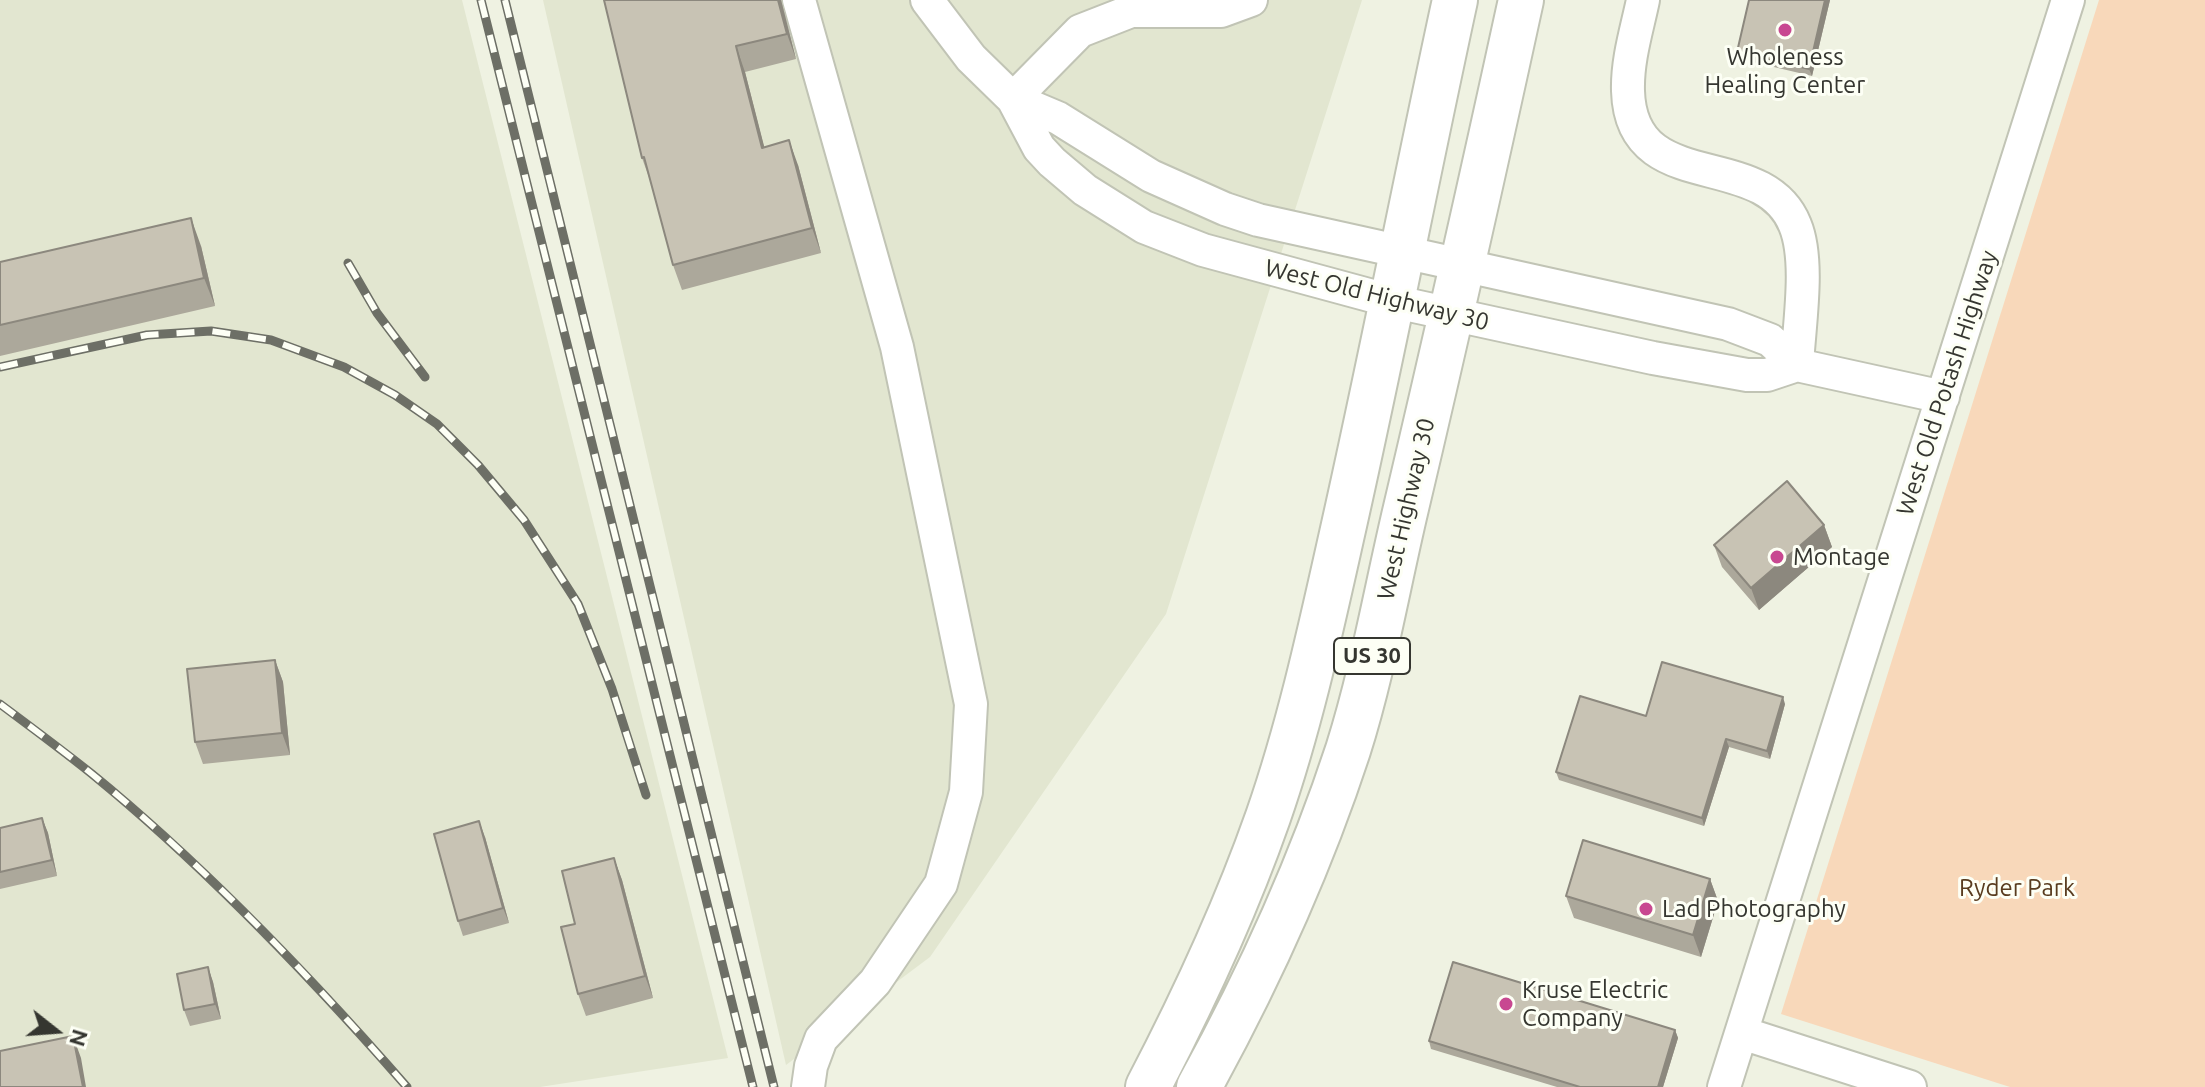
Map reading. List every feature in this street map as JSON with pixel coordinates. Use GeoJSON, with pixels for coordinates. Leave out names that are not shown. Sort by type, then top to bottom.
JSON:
{"type":"FeatureCollection","features":[{"type":"Feature","properties":{"kind":"highway","name":"US 30"},"geometry":{"type":"LineString","coordinates":[[1148,1087],[1189,1009],[1243,884],[1290,747],[1365,431],[1455,0]]}},
{"type":"Feature","properties":{"kind":"highway","name":"West Highway 30"},"geometry":{"type":"LineString","coordinates":[[1199,1087],[1230,1030],[1311,853],[1349,748],[1464,265],[1521,0]]}},
{"type":"Feature","properties":{"kind":"street"},"geometry":{"type":"LineString","coordinates":[[799,0],[897,347],[971,704],[966,792],[941,884],[875,982],[821,1039],[811,1066],[808,1087]]}},
{"type":"Feature","properties":{"kind":"street","name":"West Old Highway 30"},"geometry":{"type":"LineString","coordinates":[[927,0],[971,58],[1013,99],[1039,148],[1052,162],[1085,190],[1144,227],[1203,250],[1391,301],[1452,314],[1727,372],[1767,375],[1797,365]]}},
{"type":"Feature","properties":{"kind":"street"},"geometry":{"type":"LineString","coordinates":[[1013,99],[1080,31],[1131,11],[1221,11],[1251,0]]}},
{"type":"Feature","properties":{"kind":"street"},"geometry":{"type":"LineString","coordinates":[[1643,0],[1631,56],[1628,91],[1632,120],[1646,144],[1655,151],[1678,162],[1746,181],[1763,189],[1779,202],[1794,221],[1801,243],[1802,265],[1797,365]]}},
{"type":"Feature","properties":{"kind":"street","name":"West Old Potash Highway"},"geometry":{"type":"LineString","coordinates":[[1724,1087],[2068,0]]}},
{"type":"Feature","properties":{"kind":"street","name":"West Old Highway 30"},"geometry":{"type":"LineString","coordinates":[[1013,99],[1071,125],[1151,176],[1225,209],[1288,227],[1728,324],[1770,340],[1797,365],[1943,397]]}},
{"type":"Feature","properties":{"kind":"street"},"geometry":{"type":"LineString","coordinates":[[1742,1033],[1910,1087]]}},
{"type":"Feature","properties":{"kind":"shaded area"},"geometry":{"type":"Polygon","coordinates":[[[0,0],[462,0],[728,1058],[540,1087],[0,1087],[0,0]]]}},
{"type":"Feature","properties":{"kind":"shaded area"},"geometry":{"type":"Polygon","coordinates":[[[543,0],[1362,0],[1166,614],[930,957],[786,1065],[543,0]]]}},
{"type":"Feature","properties":{"kind":"green space","name":"Ryder Park"},"geometry":{"type":"Polygon","coordinates":[[[2099,0],[2205,0],[2205,1087],[2010,1087],[1781,1014],[2099,0]]]}},
{"type":"Feature","properties":{"kind":"building"},"geometry":{"type":"Polygon","coordinates":[[[604,0],[778,0],[787,34],[736,46],[762,148],[789,140],[812,228],[673,265],[642,158],[604,0]]]}},
{"type":"Feature","properties":{"kind":"building","name":"Wholeness Healing Center"},"geometry":{"type":"Polygon","coordinates":[[[1749,0],[1825,0],[1809,69],[1737,52],[1749,0]]]}},
{"type":"Feature","properties":{"kind":"building"},"geometry":{"type":"Polygon","coordinates":[[[191,218],[204,278],[0,325],[0,262],[191,218]]]}},
{"type":"Feature","properties":{"kind":"building"},"geometry":{"type":"Polygon","coordinates":[[[1787,481],[1824,525],[1751,588],[1714,545],[1787,481]]]}},
{"type":"Feature","properties":{"kind":"building"},"geometry":{"type":"Polygon","coordinates":[[[275,660],[282,733],[195,742],[187,669],[275,660]]]}},
{"type":"Feature","properties":{"kind":"building"},"geometry":{"type":"Polygon","coordinates":[[[1662,662],[1783,697],[1767,751],[1726,739],[1702,818],[1556,772],[1580,696],[1646,716],[1662,662]]]}},
{"type":"Feature","properties":{"kind":"building"},"geometry":{"type":"Polygon","coordinates":[[[42,818],[52,860],[0,872],[0,828],[42,818]]]}},
{"type":"Feature","properties":{"kind":"building"},"geometry":{"type":"Polygon","coordinates":[[[479,821],[503,908],[458,921],[434,834],[479,821]]]}},
{"type":"Feature","properties":{"kind":"building","name":"Lad Photography"},"geometry":{"type":"Polygon","coordinates":[[[1583,840],[1710,879],[1693,935],[1566,896],[1583,840]]]}},
{"type":"Feature","properties":{"kind":"building"},"geometry":{"type":"Polygon","coordinates":[[[614,858],[645,976],[578,994],[561,927],[575,924],[562,871],[614,858]]]}},
{"type":"Feature","properties":{"kind":"building","name":"Kruse Electric Company"},"geometry":{"type":"Polygon","coordinates":[[[1453,962],[1675,1030],[1658,1087],[1580,1087],[1429,1041],[1453,962]]]}},
{"type":"Feature","properties":{"kind":"building"},"geometry":{"type":"Polygon","coordinates":[[[208,967],[215,1004],[184,1010],[177,974],[208,967]]]}},
{"type":"Feature","properties":{"kind":"building"},"geometry":{"type":"Polygon","coordinates":[[[73,1036],[83,1087],[0,1087],[0,1051],[73,1036]]]}},
{"type":"Feature","properties":{"kind":"railway"},"geometry":{"type":"LineString","coordinates":[[481,0],[753,1087]]}},
{"type":"Feature","properties":{"kind":"railway"},"geometry":{"type":"LineString","coordinates":[[505,0],[774,1087]]}},
{"type":"Feature","properties":{"kind":"railway"},"geometry":{"type":"LineString","coordinates":[[348,263],[377,313],[425,377]]}},
{"type":"Feature","properties":{"kind":"railway"},"geometry":{"type":"LineString","coordinates":[[0,367],[147,335],[211,331],[271,340],[344,367],[395,395],[437,424],[478,465],[524,520],[578,604],[612,689],[646,795]]}},
{"type":"Feature","properties":{"kind":"railway"},"geometry":{"type":"LineString","coordinates":[[0,704],[92,774],[176,847],[295,964],[407,1087]]}},
{"type":"Feature","properties":{"kind":"place","name":"Wholeness Healing Center"},"geometry":{"type":"Point","coordinates":[1785,30]}},
{"type":"Feature","properties":{"kind":"place","name":"Montage"},"geometry":{"type":"Point","coordinates":[1777,557]}},
{"type":"Feature","properties":{"kind":"place","name":"Lad Photography"},"geometry":{"type":"Point","coordinates":[1646,909]}},
{"type":"Feature","properties":{"kind":"place","name":"Kruse Electric Company"},"geometry":{"type":"Point","coordinates":[1506,1004]}}]}
